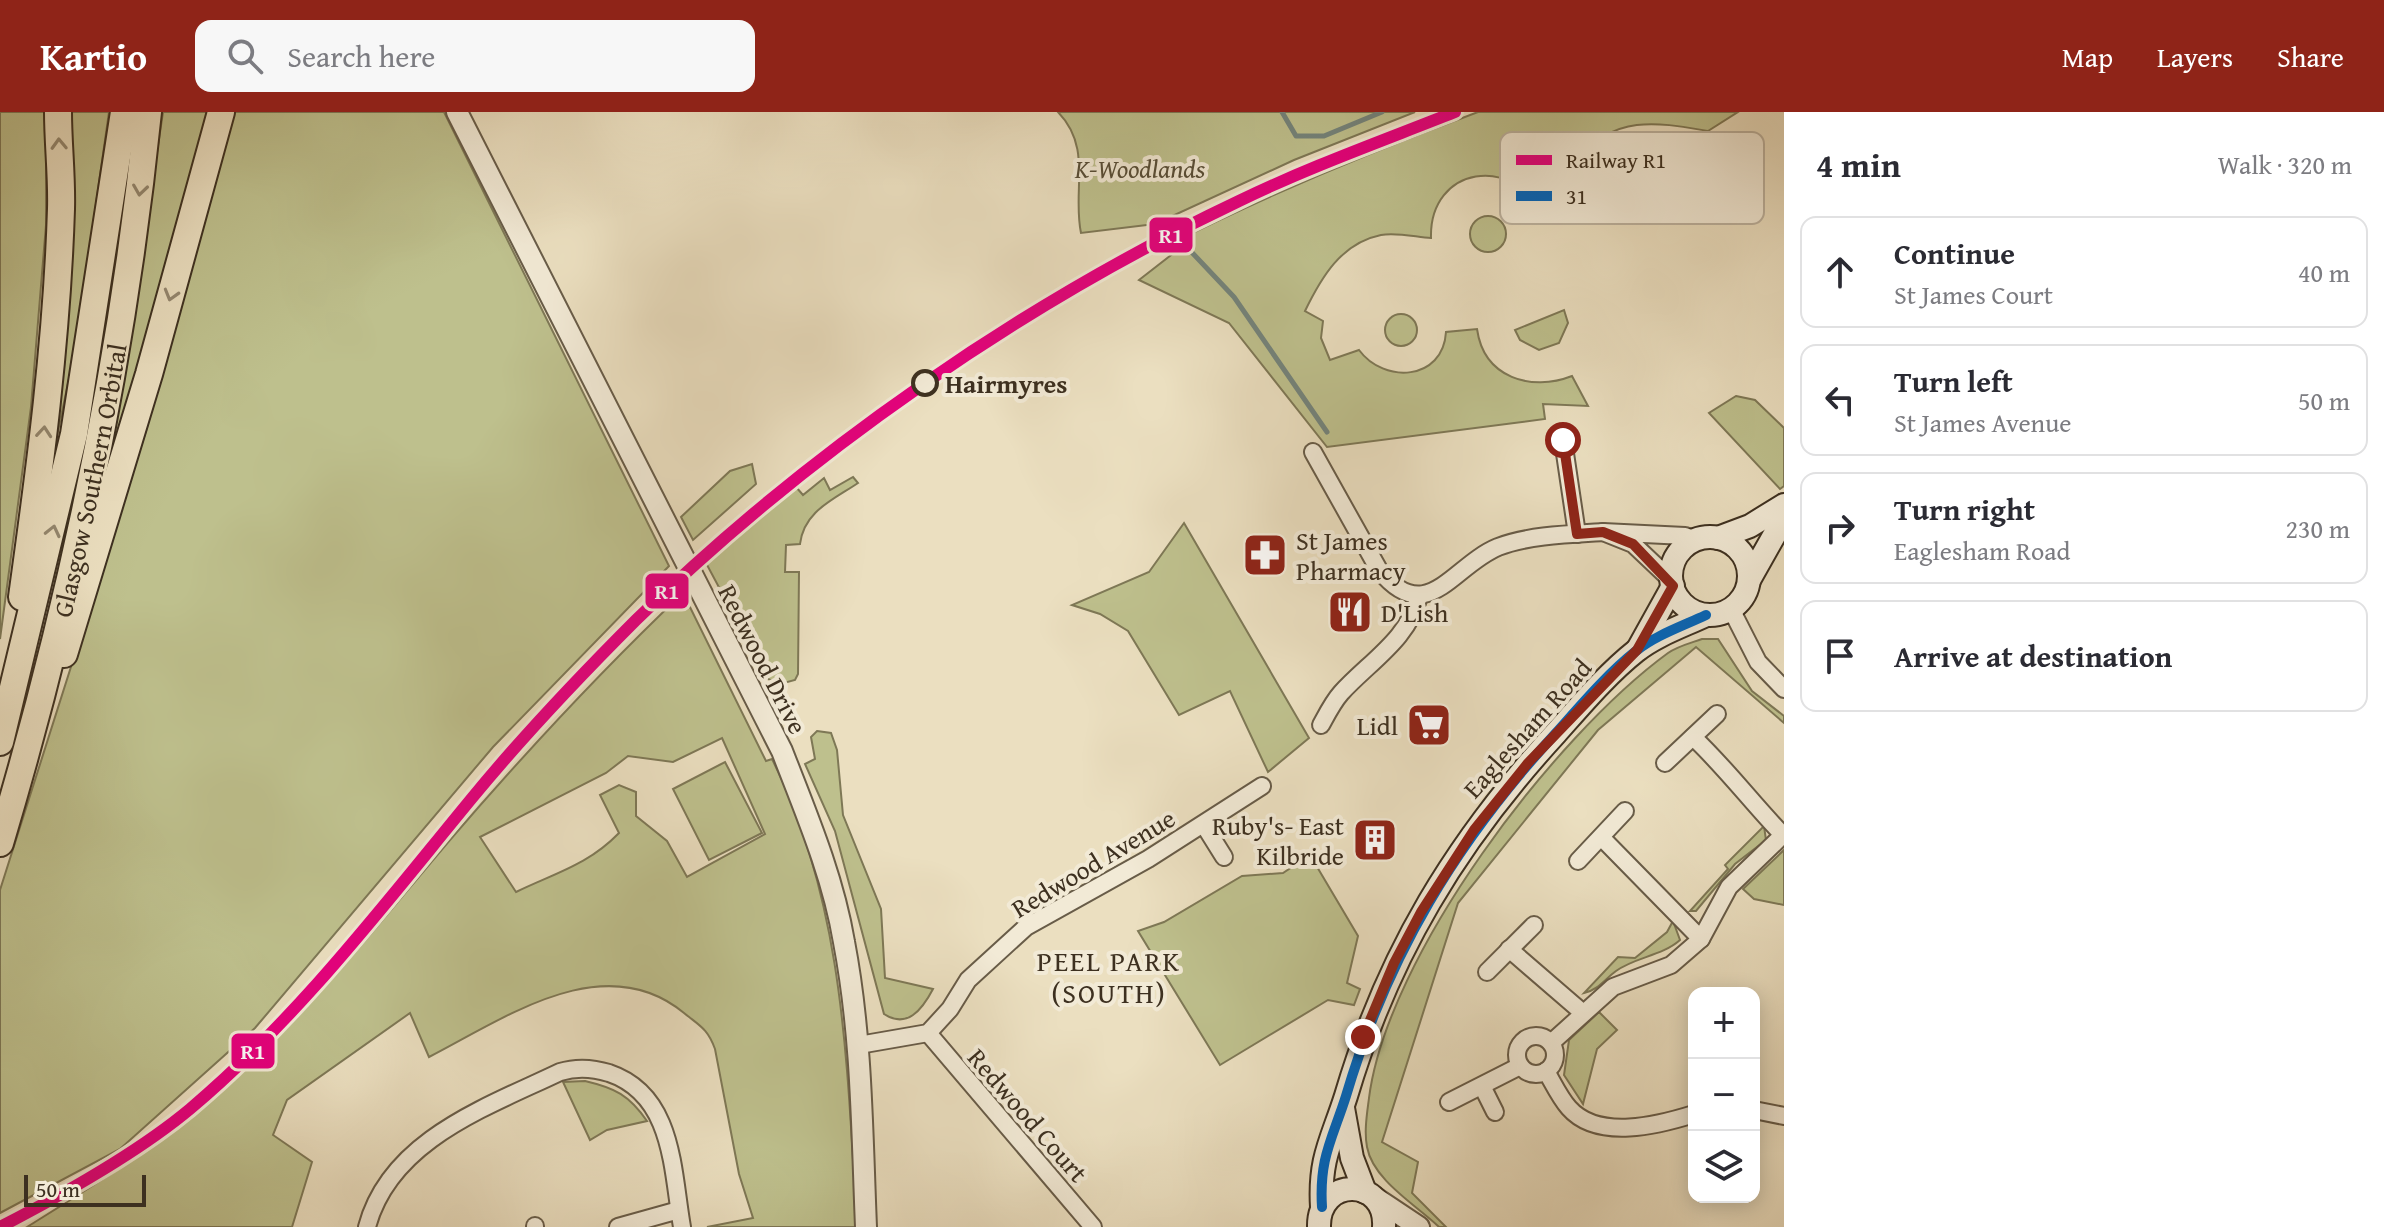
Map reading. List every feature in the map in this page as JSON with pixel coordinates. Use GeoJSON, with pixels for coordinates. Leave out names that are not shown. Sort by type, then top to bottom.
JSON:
{"type":"FeatureCollection","features":[{"type":"Feature","properties":{"kind":"highway"},"geometry":{"type":"LineString","coordinates":[[2,737],[41,467],[61,207],[58,112]]}},
{"type":"Feature","properties":{"kind":"highway","name":"Glasgow Southern Orbital"},"geometry":{"type":"LineString","coordinates":[[2,737],[74,434],[124,112]]}},
{"type":"Feature","properties":{"kind":"highway","name":"Glasgow Southern Orbital"},"geometry":{"type":"LineString","coordinates":[[0,843],[28,746],[95,464],[141,178],[148,112]]}},
{"type":"Feature","properties":{"kind":"highway"},"geometry":{"type":"LineString","coordinates":[[28,746],[76,624],[221,112]]}},
{"type":"Feature","properties":{"kind":"main road"},"geometry":{"type":"LineString","coordinates":[[1784,505],[1750,526],[1707,539],[1678,555],[1672,583],[1683,604],[1706,615],[1731,609],[1740,601],[1784,518]]}},
{"type":"Feature","properties":{"kind":"main road"},"geometry":{"type":"LineString","coordinates":[[1707,539],[1728,542],[1744,558],[1749,580]]}},
{"type":"Feature","properties":{"kind":"main road","name":"Eaglesham Road"},"geometry":{"type":"LineString","coordinates":[[1637,650],[1672,583]]}},
{"type":"Feature","properties":{"kind":"main road","name":"Eaglesham Road"},"geometry":{"type":"LineString","coordinates":[[1321,1217],[1321,1178],[1326,1147],[1342,1107],[1363,1037],[1394,963],[1450,865],[1507,787],[1585,701],[1637,650],[1706,615]]}},
{"type":"Feature","properties":{"kind":"main road","name":"Eaglesham Road"},"geometry":{"type":"LineString","coordinates":[[1342,1107],[1352,1158],[1369,1194],[1384,1214],[1384,1227]]}},
{"type":"Feature","properties":{"kind":"main road"},"geometry":{"type":"LineString","coordinates":[[1321,1217],[1328,1199],[1346,1189],[1369,1194]]}},
{"type":"Feature","properties":{"kind":"street","name":"Redwood Drive"},"geometry":{"type":"LineString","coordinates":[[457,112],[711,617],[782,751],[823,859],[844,940],[859,1045],[866,1227]]}},
{"type":"Feature","properties":{"kind":"street"},"geometry":{"type":"LineString","coordinates":[[1563,440],[1577,534]]}},
{"type":"Feature","properties":{"kind":"street"},"geometry":{"type":"LineString","coordinates":[[1313,452],[1379,570],[1390,583],[1406,594],[1419,596],[1442,587],[1501,546],[1603,532],[1707,539]]}},
{"type":"Feature","properties":{"kind":"street"},"geometry":{"type":"LineString","coordinates":[[1603,532],[1633,544],[1672,583]]}},
{"type":"Feature","properties":{"kind":"street"},"geometry":{"type":"LineString","coordinates":[[1321,725],[1339,695],[1399,637],[1411,620],[1419,596]]}},
{"type":"Feature","properties":{"kind":"street"},"geometry":{"type":"LineString","coordinates":[[1731,609],[1758,662],[1784,689]]}},
{"type":"Feature","properties":{"kind":"street"},"geometry":{"type":"LineString","coordinates":[[1665,763],[1717,714]]}},
{"type":"Feature","properties":{"kind":"street"},"geometry":{"type":"LineString","coordinates":[[1551,1043],[1613,987],[1671,965],[1701,939],[1729,887],[1784,835],[1755,806],[1733,775],[1693,737]]}},
{"type":"Feature","properties":{"kind":"street","name":"Redwood Avenue"},"geometry":{"type":"LineString","coordinates":[[928,1033],[950,1009],[968,980],[1026,927],[1204,825],[1262,786]]}},
{"type":"Feature","properties":{"kind":"street"},"geometry":{"type":"LineString","coordinates":[[1578,861],[1625,811]]}},
{"type":"Feature","properties":{"kind":"street","name":"Redwood Avenue"},"geometry":{"type":"LineString","coordinates":[[1204,825],[1224,857]]}},
{"type":"Feature","properties":{"kind":"street"},"geometry":{"type":"LineString","coordinates":[[1602,838],[1701,939]]}},
{"type":"Feature","properties":{"kind":"street"},"geometry":{"type":"LineString","coordinates":[[1487,972],[1534,925]]}},
{"type":"Feature","properties":{"kind":"street"},"geometry":{"type":"LineString","coordinates":[[1509,949],[1582,1012]]}},
{"type":"Feature","properties":{"kind":"street"},"geometry":{"type":"LineString","coordinates":[[859,1045],[928,1033]]}},
{"type":"Feature","properties":{"kind":"street","name":"Redwood Court"},"geometry":{"type":"LineString","coordinates":[[928,1033],[1093,1227]]}},
{"type":"Feature","properties":{"kind":"street"},"geometry":{"type":"LineString","coordinates":[[1538,1035],[1551,1043],[1555,1057],[1546,1071],[1535,1074],[1520,1066],[1516,1054],[1525,1038],[1538,1035]]}},
{"type":"Feature","properties":{"kind":"street"},"geometry":{"type":"LineString","coordinates":[[1449,1102],[1520,1066]]}},
{"type":"Feature","properties":{"kind":"street"},"geometry":{"type":"LineString","coordinates":[[367,1227],[372,1208],[390,1179],[434,1135],[547,1078],[577,1068],[620,1077],[651,1101],[669,1145],[682,1227]]}},
{"type":"Feature","properties":{"kind":"street"},"geometry":{"type":"LineString","coordinates":[[1546,1071],[1569,1108],[1578,1116],[1623,1129],[1658,1126],[1688,1116]]}},
{"type":"Feature","properties":{"kind":"street"},"geometry":{"type":"LineString","coordinates":[[1482,1086],[1495,1112]]}},
{"type":"Feature","properties":{"kind":"street"},"geometry":{"type":"LineString","coordinates":[[1760,1111],[1784,1116]]}},
{"type":"Feature","properties":{"kind":"street"},"geometry":{"type":"LineString","coordinates":[[1369,1194],[1419,1227]]}},
{"type":"Feature","properties":{"kind":"street"},"geometry":{"type":"LineString","coordinates":[[618,1227],[679,1210]]}},
{"type":"Feature","properties":{"kind":"green space"},"geometry":{"type":"Polygon","coordinates":[[[0,112],[46,112],[46,225],[31,407],[0,639],[0,112]]]}},
{"type":"Feature","properties":{"kind":"green space"},"geometry":{"type":"Polygon","coordinates":[[[66,112],[109,112],[76,345],[43,503],[66,112]]]}},
{"type":"Feature","properties":{"kind":"green space"},"geometry":{"type":"Polygon","coordinates":[[[163,112],[215,112],[95,514],[136,294],[163,112]]]}},
{"type":"Feature","properties":{"kind":"green space"},"geometry":{"type":"Polygon","coordinates":[[[234,112],[444,112],[669,566],[493,747],[255,1028],[120,1149],[0,1213],[0,890],[146,431],[234,112]]]}},
{"type":"Feature","properties":{"kind":"green space","name":"K-Woodlands"},"geometry":{"type":"Polygon","coordinates":[[[1058,112],[1415,112],[1294,160],[1155,224],[1081,233],[1078,155],[1069,126],[1058,112]]]}},
{"type":"Feature","properties":{"kind":"green space"},"geometry":{"type":"Polygon","coordinates":[[[1478,112],[1738,112],[1708,131],[1656,124],[1613,132],[1500,132],[1500,179],[1476,176],[1458,183],[1444,195],[1434,214],[1431,238],[1381,235],[1367,239],[1344,254],[1318,286],[1305,311],[1323,321],[1321,338],[1330,360],[1359,350],[1383,368],[1411,372],[1435,360],[1446,332],[1477,329],[1481,346],[1499,370],[1526,381],[1556,381],[1572,376],[1588,406],[1543,404],[1545,419],[1327,447],[1229,323],[1139,280],[1175,252],[1170,244],[1400,142],[1478,112]]]}},
{"type":"Feature","properties":{"kind":"green space"},"geometry":{"type":"Polygon","coordinates":[[[1481,218],[1495,218],[1504,227],[1504,241],[1495,250],[1481,250],[1472,241],[1472,227],[1481,218]]]}},
{"type":"Feature","properties":{"kind":"green space"},"geometry":{"type":"Polygon","coordinates":[[[1564,310],[1568,323],[1559,343],[1539,350],[1520,340],[1515,330],[1564,310]]]}},
{"type":"Feature","properties":{"kind":"green space"},"geometry":{"type":"Polygon","coordinates":[[[1401,314],[1412,319],[1417,330],[1412,341],[1401,346],[1390,341],[1385,330],[1390,319],[1401,314]]]}},
{"type":"Feature","properties":{"kind":"green space"},"geometry":{"type":"Polygon","coordinates":[[[1736,396],[1755,400],[1784,428],[1784,486],[1780,489],[1709,413],[1736,396]]]}},
{"type":"Feature","properties":{"kind":"green space"},"geometry":{"type":"Polygon","coordinates":[[[752,464],[756,484],[693,540],[681,517],[730,471],[752,464]]]}},
{"type":"Feature","properties":{"kind":"green space"},"geometry":{"type":"Polygon","coordinates":[[[853,477],[858,483],[814,515],[807,523],[800,544],[786,545],[785,572],[799,572],[798,674],[795,680],[780,684],[768,679],[706,563],[796,487],[803,495],[824,478],[830,490],[853,477]]]}},
{"type":"Feature","properties":{"kind":"green space"},"geometry":{"type":"Polygon","coordinates":[[[1184,523],[1309,738],[1268,772],[1230,691],[1179,715],[1128,631],[1100,614],[1072,605],[1149,572],[1184,523]]]}},
{"type":"Feature","properties":{"kind":"green space"},"geometry":{"type":"Polygon","coordinates":[[[683,593],[766,761],[772,759],[796,814],[815,871],[838,988],[850,1107],[857,1227],[707,1227],[753,1218],[739,1174],[715,1049],[706,1032],[684,1013],[653,994],[621,987],[588,988],[555,996],[490,1024],[429,1057],[410,1013],[287,1100],[273,1135],[312,1162],[292,1227],[27,1227],[161,1139],[211,1100],[264,1051],[346,963],[506,776],[683,593]],[[722,738],[673,762],[628,756],[606,773],[480,837],[516,892],[583,861],[619,833],[600,795],[619,785],[636,792],[636,816],[667,841],[687,877],[765,834],[722,738]]]}},
{"type":"Feature","properties":{"kind":"green space"},"geometry":{"type":"Polygon","coordinates":[[[1702,639],[1718,639],[1752,691],[1784,716],[1784,723],[1696,647],[1598,730],[1458,903],[1382,1142],[1418,1162],[1412,1193],[1446,1227],[1439,1227],[1386,1181],[1371,1159],[1366,1141],[1369,1098],[1382,1042],[1407,980],[1441,917],[1482,854],[1575,738],[1623,690],[1668,653],[1702,639]]]}},
{"type":"Feature","properties":{"kind":"green space"},"geometry":{"type":"Polygon","coordinates":[[[817,731],[831,733],[837,750],[843,815],[881,909],[885,978],[933,989],[919,1010],[907,1018],[892,1018],[884,1014],[835,831],[805,764],[815,759],[811,737],[817,731]]]}},
{"type":"Feature","properties":{"kind":"green space"},"geometry":{"type":"Polygon","coordinates":[[[725,762],[762,833],[709,860],[673,789],[725,762]]]}},
{"type":"Feature","properties":{"kind":"green space"},"geometry":{"type":"Polygon","coordinates":[[[1764,826],[1766,840],[1735,864],[1696,911],[1690,911],[1728,869],[1725,865],[1764,826]]]}},
{"type":"Feature","properties":{"kind":"green space"},"geometry":{"type":"Polygon","coordinates":[[[1784,850],[1784,905],[1754,899],[1743,889],[1784,850]]]}},
{"type":"Feature","properties":{"kind":"green space"},"geometry":{"type":"Polygon","coordinates":[[[1310,855],[1358,936],[1347,983],[1360,989],[1354,1005],[1328,1000],[1220,1065],[1138,931],[1164,922],[1242,876],[1283,873],[1310,855]]]}},
{"type":"Feature","properties":{"kind":"green space"},"geometry":{"type":"Polygon","coordinates":[[[1673,921],[1680,940],[1665,950],[1623,966],[1597,987],[1584,993],[1618,957],[1635,958],[1667,932],[1673,921]]]}},
{"type":"Feature","properties":{"kind":"green space"},"geometry":{"type":"Polygon","coordinates":[[[1599,1012],[1617,1030],[1597,1049],[1583,1104],[1564,1075],[1569,1040],[1599,1012]]]}},
{"type":"Feature","properties":{"kind":"green space"},"geometry":{"type":"Polygon","coordinates":[[[585,1081],[620,1094],[647,1121],[607,1130],[590,1140],[563,1082],[585,1081]]]}},
{"type":"Feature","properties":{"kind":"waterway"},"geometry":{"type":"LineString","coordinates":[[1282,112],[1296,136],[1324,136],[1382,112]]}},
{"type":"Feature","properties":{"kind":"waterway"},"geometry":{"type":"LineString","coordinates":[[1183,243],[1234,297],[1327,432]]}},
{"type":"Feature","properties":{"kind":"rail line","name":"R1"},"geometry":{"type":"LineString","coordinates":[[0,1227],[146,1142],[229,1074],[338,960],[491,775],[594,663],[702,558],[845,441],[998,334],[1158,241],[1292,177],[1455,112]]}},
{"type":"Feature","properties":{"kind":"transit line","name":"31"},"geometry":{"type":"LineString","coordinates":[[1322,1207],[1328,1150],[1363,1044],[1405,947],[1457,858],[1520,774],[1615,670],[1652,640],[1706,615]]}},
{"type":"Feature","properties":{"kind":"place","name":"Hairmyres"},"geometry":{"type":"Point","coordinates":[925,383]}},
{"type":"Feature","properties":{"kind":"place","name":"St James Pharmacy"},"geometry":{"type":"Point","coordinates":[1265,555]}},
{"type":"Feature","properties":{"kind":"place","name":"D'Lish"},"geometry":{"type":"Point","coordinates":[1350,612]}},
{"type":"Feature","properties":{"kind":"place","name":"Lidl"},"geometry":{"type":"Point","coordinates":[1429,725]}},
{"type":"Feature","properties":{"kind":"place","name":"Ruby's- East Kilbride"},"geometry":{"type":"Point","coordinates":[1375,840]}},
{"type":"Feature","properties":{"kind":"district","name":"PEEL PARK (SOUTH)"},"geometry":{"type":"Point","coordinates":[1109,976]}},
{"type":"Feature","properties":{"kind":"route"},"geometry":{"type":"LineString","coordinates":[[1363,1037],[1394,963],[1421,912],[1474,830],[1528,763],[1637,650],[1673,586],[1671,580],[1633,544],[1603,532],[1577,534],[1563,440]]}}]}
